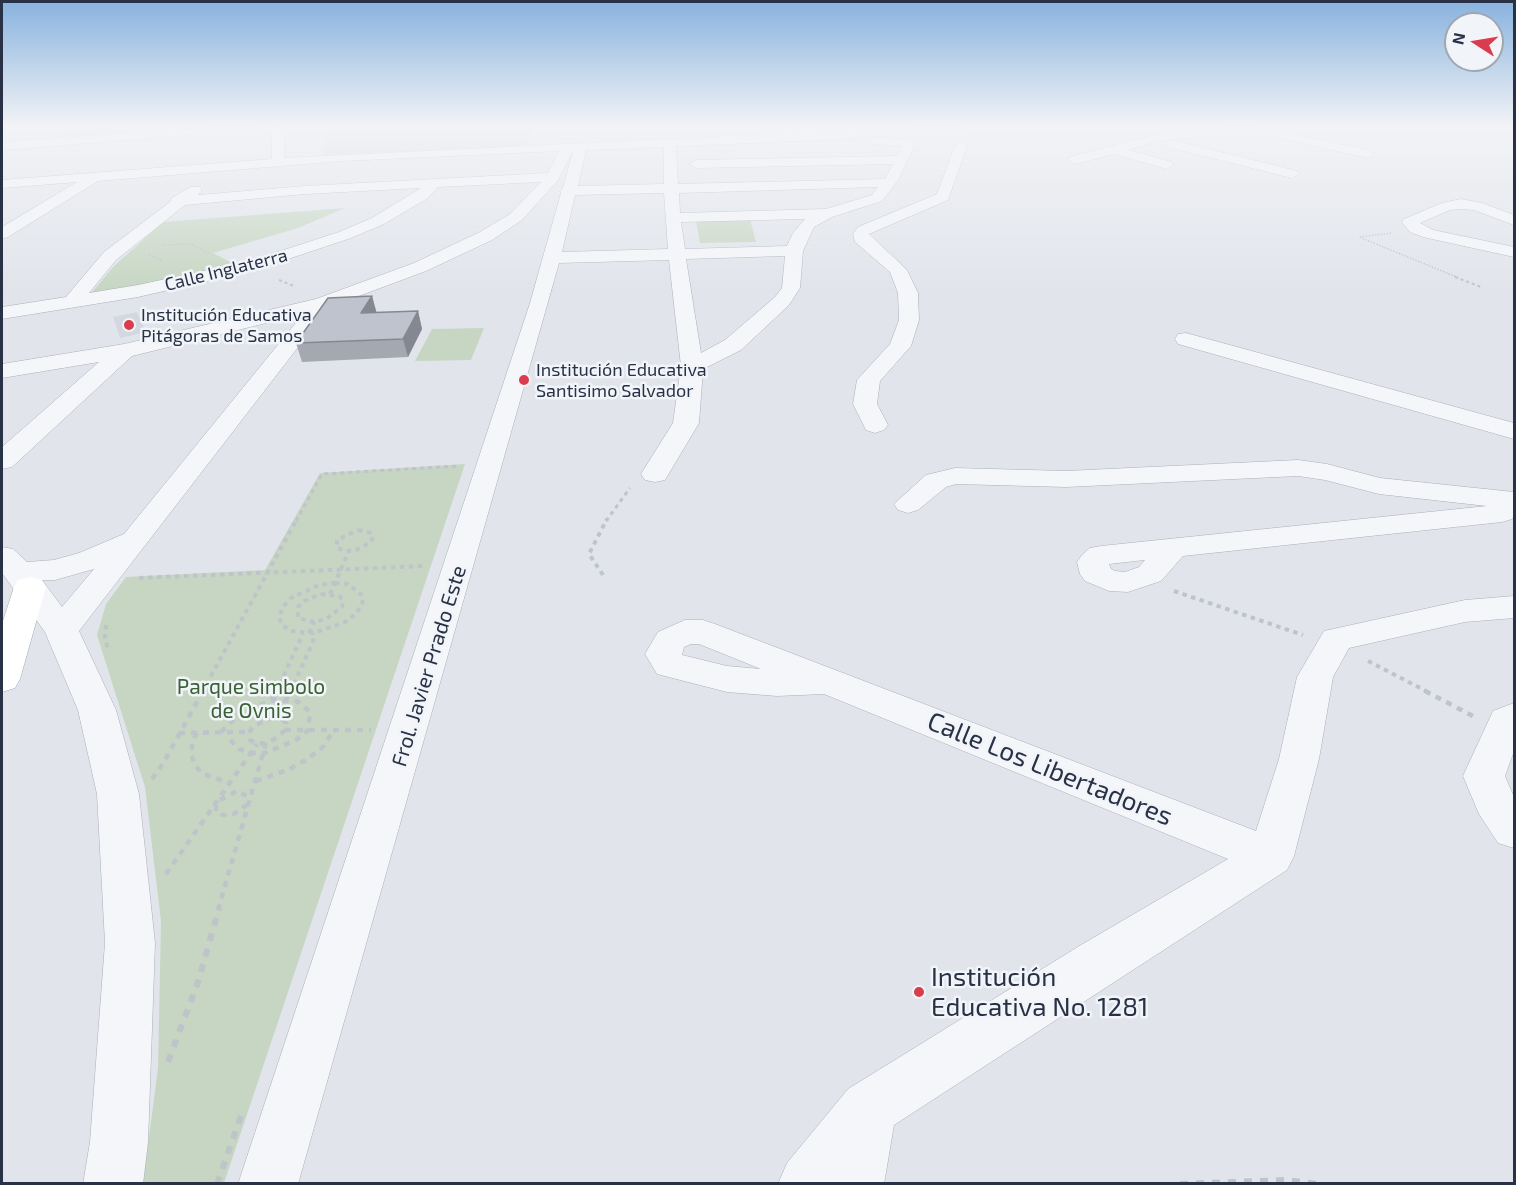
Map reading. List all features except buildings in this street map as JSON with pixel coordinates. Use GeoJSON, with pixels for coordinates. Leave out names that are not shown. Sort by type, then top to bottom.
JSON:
{"type":"FeatureCollection","features":[{"type":"Feature","properties":{"kind":"main road"},"geometry":{"type":"LineString","coordinates":[[2,679],[17,572]]}},
{"type":"Feature","properties":{"kind":"street"},"geometry":{"type":"LineString","coordinates":[[2,184],[22,182]]}},
{"type":"Feature","properties":{"kind":"street"},"geometry":{"type":"LineString","coordinates":[[2,234],[87,182]]}},
{"type":"Feature","properties":{"kind":"street"},"geometry":{"type":"LineString","coordinates":[[72,302],[110,256],[177,201],[205,182]]}},
{"type":"Feature","properties":{"kind":"street","name":"Frol. Javier Prado Este"},"geometry":{"type":"LineString","coordinates":[[268,1184],[461,565],[540,303],[550,258],[554,205],[561,182]]}},
{"type":"Feature","properties":{"kind":"street"},"geometry":{"type":"LineString","coordinates":[[654,474],[686,423],[692,366],[676,254],[671,182]]}},
{"type":"Feature","properties":{"kind":"street"},"geometry":{"type":"LineString","coordinates":[[875,425],[865,405],[869,380],[900,346],[909,320],[908,293],[898,270],[861,238],[861,234],[864,230],[894,216],[943,197],[948,182]]}},
{"type":"Feature","properties":{"kind":"street"},"geometry":{"type":"LineString","coordinates":[[177,201],[305,190],[434,183],[554,205]]}},
{"type":"Feature","properties":{"kind":"street","name":"Calle Inglaterra"},"geometry":{"type":"LineString","coordinates":[[2,313],[72,302],[249,266],[306,249],[378,221],[423,195],[434,183]]}},
{"type":"Feature","properties":{"kind":"street"},"geometry":{"type":"LineString","coordinates":[[2,371],[124,351],[258,319],[318,309],[420,267],[486,236],[516,218],[554,205],[671,188],[887,184],[906,186]]}},
{"type":"Feature","properties":{"kind":"street"},"geometry":{"type":"LineString","coordinates":[[692,366],[733,345],[782,301],[791,288],[794,251],[801,233],[808,224],[827,214],[877,198],[887,184]]}},
{"type":"Feature","properties":{"kind":"street"},"geometry":{"type":"LineString","coordinates":[[926,188],[946,189]]}},
{"type":"Feature","properties":{"kind":"street"},"geometry":{"type":"LineString","coordinates":[[1515,220],[1477,206],[1461,204],[1447,206],[1410,222],[1416,229],[1429,234],[1515,252]]}},
{"type":"Feature","properties":{"kind":"street"},"geometry":{"type":"LineString","coordinates":[[516,218],[554,205]]}},
{"type":"Feature","properties":{"kind":"street"},"geometry":{"type":"LineString","coordinates":[[12,211],[44,208]]}},
{"type":"Feature","properties":{"kind":"street"},"geometry":{"type":"LineString","coordinates":[[672,218],[827,214]]}},
{"type":"Feature","properties":{"kind":"street"},"geometry":{"type":"LineString","coordinates":[[550,258],[794,251]]}},
{"type":"Feature","properties":{"kind":"street"},"geometry":{"type":"LineString","coordinates":[[61,630],[318,309]]}},
{"type":"Feature","properties":{"kind":"street"},"geometry":{"type":"LineString","coordinates":[[1186,339],[1515,431]]}},
{"type":"Feature","properties":{"kind":"street"},"geometry":{"type":"LineString","coordinates":[[2,461],[124,351]]}},
{"type":"Feature","properties":{"kind":"street"},"geometry":{"type":"LineString","coordinates":[[908,504],[936,481],[955,476],[1066,479],[1298,468],[1327,472],[1389,488],[1515,500]]}},
{"type":"Feature","properties":{"kind":"street"},"geometry":{"type":"LineString","coordinates":[[1172,549],[1515,512]]}},
{"type":"Feature","properties":{"kind":"street"},"geometry":{"type":"LineString","coordinates":[[17,572],[56,570],[90,560],[136,539]]}},
{"type":"Feature","properties":{"kind":"street"},"geometry":{"type":"LineString","coordinates":[[17,572],[61,630],[97,710],[118,794],[130,943],[119,1142],[113,1184]]}},
{"type":"Feature","properties":{"kind":"street"},"geometry":{"type":"LineString","coordinates":[[808,1184],[868,1109],[1271,856],[1299,759],[1315,677],[1336,639],[1465,611],[1515,607]]}},
{"type":"Feature","properties":{"kind":"street","name":"Calle Los Libertadores"},"geometry":{"type":"LineString","coordinates":[[828,681],[1271,856]]}},
{"type":"Feature","properties":{"kind":"street"},"geometry":{"type":"LineString","coordinates":[[1515,717],[1507,721],[1484,776],[1494,802],[1515,830]]}},
{"type":"Feature","properties":{"kind":"street"},"geometry":{"type":"LineString","coordinates":[[854,1184],[868,1109]]}},
{"type":"Feature","properties":{"kind":"path"},"geometry":{"type":"LineString","coordinates":[[1416,229],[1359,237],[1481,287]]}},
{"type":"Feature","properties":{"kind":"path"},"geometry":{"type":"LineString","coordinates":[[249,266],[318,309]]}},
{"type":"Feature","properties":{"kind":"path"},"geometry":{"type":"LineString","coordinates":[[150,782],[179,734],[322,474],[459,466]]}},
{"type":"Feature","properties":{"kind":"path"},"geometry":{"type":"LineString","coordinates":[[603,575],[588,555],[601,528],[629,489],[654,474]]}},
{"type":"Feature","properties":{"kind":"path"},"geometry":{"type":"LineString","coordinates":[[358,530],[371,533],[373,537],[365,547],[349,550],[341,550],[336,544],[342,536],[358,530]]}},
{"type":"Feature","properties":{"kind":"path"},"geometry":{"type":"LineString","coordinates":[[330,594],[349,550]]}},
{"type":"Feature","properties":{"kind":"path"},"geometry":{"type":"LineString","coordinates":[[102,580],[266,575],[461,565]]}},
{"type":"Feature","properties":{"kind":"path"},"geometry":{"type":"LineString","coordinates":[[334,583],[348,584],[363,596],[362,604],[356,614],[345,622],[312,633],[303,634],[291,631],[282,625],[279,617],[283,607],[291,598],[304,591],[334,583]]}},
{"type":"Feature","properties":{"kind":"path"},"geometry":{"type":"LineString","coordinates":[[330,594],[344,600],[342,607],[326,619],[314,622],[298,618],[298,607],[312,597],[330,594]]}},
{"type":"Feature","properties":{"kind":"path"},"geometry":{"type":"LineString","coordinates":[[286,699],[313,642],[314,622]]}},
{"type":"Feature","properties":{"kind":"path"},"geometry":{"type":"LineString","coordinates":[[272,700],[303,634]]}},
{"type":"Feature","properties":{"kind":"path"},"geometry":{"type":"LineString","coordinates":[[220,732],[242,712],[272,700],[286,699],[305,706],[310,712],[309,730]]}},
{"type":"Feature","properties":{"kind":"path"},"geometry":{"type":"LineString","coordinates":[[271,718],[281,718],[286,723],[285,730],[277,738],[266,743],[257,744],[250,740],[250,732],[261,721],[271,718]]}},
{"type":"Feature","properties":{"kind":"path"},"geometry":{"type":"LineString","coordinates":[[285,730],[371,730]]}},
{"type":"Feature","properties":{"kind":"path"},"geometry":{"type":"LineString","coordinates":[[231,732],[232,742],[239,749],[250,753],[282,748],[309,730]]}},
{"type":"Feature","properties":{"kind":"path"},"geometry":{"type":"LineString","coordinates":[[256,781],[288,770],[306,760],[322,747],[334,730]]}},
{"type":"Feature","properties":{"kind":"path"},"geometry":{"type":"LineString","coordinates":[[179,734],[250,732]]}},
{"type":"Feature","properties":{"kind":"path"},"geometry":{"type":"LineString","coordinates":[[197,733],[192,746],[194,763],[201,773],[229,783]]}},
{"type":"Feature","properties":{"kind":"path"},"geometry":{"type":"LineString","coordinates":[[166,1068],[198,982],[266,743]]}},
{"type":"Feature","properties":{"kind":"path"},"geometry":{"type":"LineString","coordinates":[[166,874],[257,744]]}},
{"type":"Feature","properties":{"kind":"path"},"geometry":{"type":"LineString","coordinates":[[237,791],[250,801],[234,814],[223,815],[216,812],[216,803],[225,795],[237,791]]}},
{"type":"Feature","properties":{"kind":"path"},"geometry":{"type":"LineString","coordinates":[[1180,1184],[1286,1180],[1318,1184]]}},
{"type":"Feature","properties":{"kind":"shaded area","name":"Institución Educativa Pitágoras de Samos"},"geometry":{"type":"Polygon","coordinates":[[[137,312],[146,332],[120,338],[113,317],[137,312]]]}},
{"type":"Feature","properties":{"kind":"green space"},"geometry":{"type":"Polygon","coordinates":[[[345,208],[298,228],[213,253],[236,265],[89,296],[113,267],[163,222],[345,208]]]}},
{"type":"Feature","properties":{"kind":"green space"},"geometry":{"type":"Polygon","coordinates":[[[750,219],[756,242],[700,243],[696,221],[750,219]]]}},
{"type":"Feature","properties":{"kind":"green space"},"geometry":{"type":"Polygon","coordinates":[[[484,328],[471,360],[415,361],[432,329],[484,328]]]}},
{"type":"Feature","properties":{"kind":"green space","name":"Parque simbolo de Ovnis"},"geometry":{"type":"Polygon","coordinates":[[[465,464],[224,1183],[143,1183],[158,1068],[161,921],[145,787],[97,635],[106,604],[126,577],[265,570],[320,473],[465,464]]]}},
{"type":"Feature","properties":{"kind":"place","name":"Institución Educativa Pitágoras de Samos"},"geometry":{"type":"Point","coordinates":[129,325]}},
{"type":"Feature","properties":{"kind":"place","name":"Institución Educativa Santisimo Salvador"},"geometry":{"type":"Point","coordinates":[524,380]}},
{"type":"Feature","properties":{"kind":"place","name":"Institución Educativa No. 1281"},"geometry":{"type":"Point","coordinates":[919,992]}}]}
